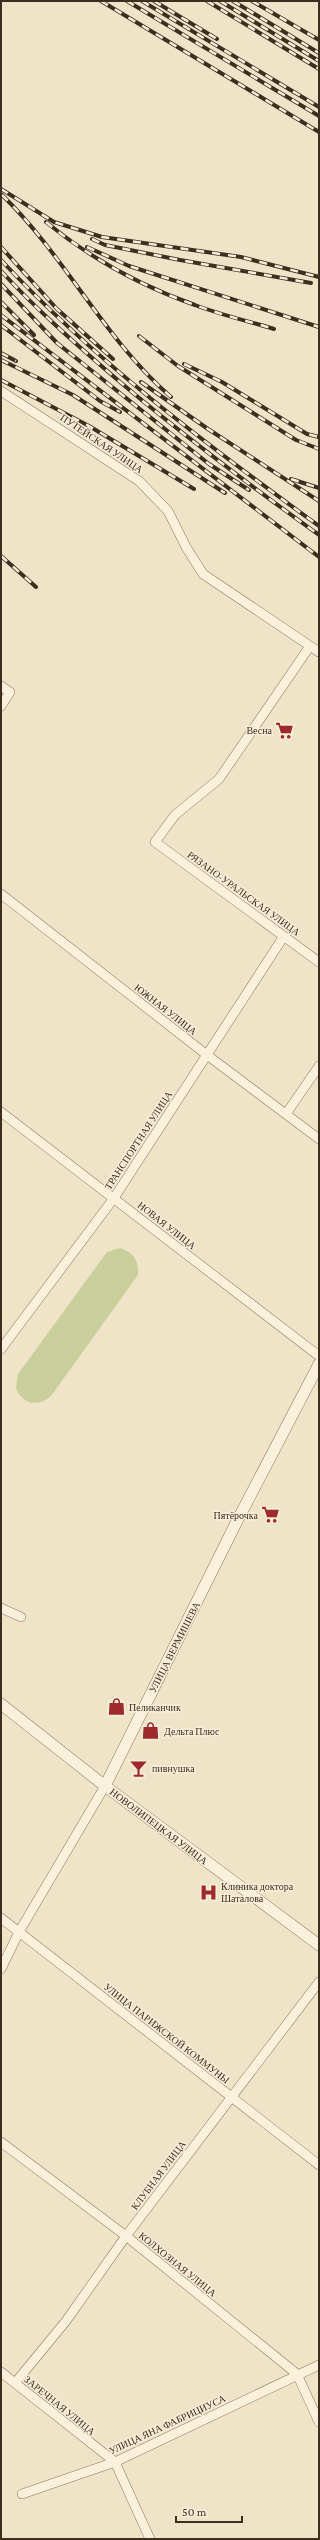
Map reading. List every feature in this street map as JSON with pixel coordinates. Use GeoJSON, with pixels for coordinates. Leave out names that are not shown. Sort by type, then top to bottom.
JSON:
{"type":"FeatureCollection","features":[{"type":"Feature","properties":{"kind":"street","name":"ПУТЕЙСКАЯ УЛИЦА"},"geometry":{"type":"LineString","coordinates":[[1,391],[139,481],[168,511],[186,547],[203,574],[319,652]]}},
{"type":"Feature","properties":{"kind":"street","name":"РЯЗАНО-УРАЛЬСКАЯ УЛИЦА"},"geometry":{"type":"LineString","coordinates":[[310,646],[218,779],[175,815],[155,842],[319,962]]}},
{"type":"Feature","properties":{"kind":"street"},"geometry":{"type":"LineString","coordinates":[[1,686],[10,692],[1,706]]}},
{"type":"Feature","properties":{"kind":"street","name":"ЮЖНАЯ УЛИЦА"},"geometry":{"type":"LineString","coordinates":[[1,894],[207,1055],[319,1139]]}},
{"type":"Feature","properties":{"kind":"street","name":"ТРАНСПОРТНАЯ УЛИЦА"},"geometry":{"type":"LineString","coordinates":[[1,1349],[114,1198],[284,936]]}},
{"type":"Feature","properties":{"kind":"street"},"geometry":{"type":"LineString","coordinates":[[286,1114],[319,1066]]}},
{"type":"Feature","properties":{"kind":"street","name":"НОВАЯ УЛИЦА"},"geometry":{"type":"LineString","coordinates":[[1,1112],[319,1356]]}},
{"type":"Feature","properties":{"kind":"street","name":"УЛИЦА ВЕРМИШЕВА"},"geometry":{"type":"LineString","coordinates":[[1,1969],[19,1932],[105,1786],[235,1524],[319,1364]]}},
{"type":"Feature","properties":{"kind":"street"},"geometry":{"type":"LineString","coordinates":[[1,1608],[21,1617]]}},
{"type":"Feature","properties":{"kind":"street","name":"НОВОЛИПЕЦКАЯ УЛИЦА"},"geometry":{"type":"LineString","coordinates":[[1,1704],[105,1786],[319,1945]]}},
{"type":"Feature","properties":{"kind":"street","name":"УЛИЦА ПАРИЖСКОЙ КОММУНЫ"},"geometry":{"type":"LineString","coordinates":[[1,1918],[319,2165]]}},
{"type":"Feature","properties":{"kind":"street","name":"КЛУБНАЯ УЛИЦА"},"geometry":{"type":"LineString","coordinates":[[15,2383],[66,2321],[126,2236],[319,1982]]}},
{"type":"Feature","properties":{"kind":"street","name":"КОЛХОЗНАЯ УЛИЦА"},"geometry":{"type":"LineString","coordinates":[[1,2142],[126,2236],[297,2374],[319,2422]]}},
{"type":"Feature","properties":{"kind":"street","name":"УЛИЦА ЯНА ФАБРИЦИУСА"},"geometry":{"type":"LineString","coordinates":[[22,2494],[115,2462],[297,2374],[319,2365]]}},
{"type":"Feature","properties":{"kind":"street","name":"ЗАРЕЧНАЯ УЛИЦА"},"geometry":{"type":"LineString","coordinates":[[1,2372],[115,2462],[150,2539]]}},
{"type":"Feature","properties":{"kind":"green space"},"geometry":{"type":"Polygon","coordinates":[[[120,1248],[132,1254],[134,1257],[138,1275],[51,1396],[46,1400],[36,1403],[26,1401],[22,1398],[16,1388],[18,1374],[107,1252],[120,1248]]]}},
{"type":"Feature","properties":{"kind":"railway"},"geometry":{"type":"LineString","coordinates":[[101,1],[319,132]]}},
{"type":"Feature","properties":{"kind":"railway"},"geometry":{"type":"LineString","coordinates":[[127,1],[319,116]]}},
{"type":"Feature","properties":{"kind":"railway"},"geometry":{"type":"LineString","coordinates":[[142,1],[319,107]]}},
{"type":"Feature","properties":{"kind":"railway"},"geometry":{"type":"LineString","coordinates":[[154,1],[217,39]]}},
{"type":"Feature","properties":{"kind":"railway"},"geometry":{"type":"LineString","coordinates":[[207,1],[319,69]]}},
{"type":"Feature","properties":{"kind":"railway"},"geometry":{"type":"LineString","coordinates":[[220,1],[319,61]]}},
{"type":"Feature","properties":{"kind":"railway"},"geometry":{"type":"LineString","coordinates":[[233,1],[319,53]]}},
{"type":"Feature","properties":{"kind":"railway"},"geometry":{"type":"LineString","coordinates":[[252,1],[319,40]]}},
{"type":"Feature","properties":{"kind":"railway"},"geometry":{"type":"LineString","coordinates":[[1,189],[54,222],[102,237],[241,257],[319,277]]}},
{"type":"Feature","properties":{"kind":"railway"},"geometry":{"type":"LineString","coordinates":[[2,195],[25,219],[46,245],[125,350],[171,397]]}},
{"type":"Feature","properties":{"kind":"railway"},"geometry":{"type":"LineString","coordinates":[[46,222],[98,259],[155,289],[205,309],[274,329]]}},
{"type":"Feature","properties":{"kind":"railway"},"geometry":{"type":"LineString","coordinates":[[92,239],[105,245],[311,283]]}},
{"type":"Feature","properties":{"kind":"railway"},"geometry":{"type":"LineString","coordinates":[[1,247],[57,309],[113,359]]}},
{"type":"Feature","properties":{"kind":"railway"},"geometry":{"type":"LineString","coordinates":[[87,247],[129,266],[319,327]]}},
{"type":"Feature","properties":{"kind":"railway"},"geometry":{"type":"LineString","coordinates":[[1,260],[37,297],[113,367],[194,433],[319,526]]}},
{"type":"Feature","properties":{"kind":"railway"},"geometry":{"type":"LineString","coordinates":[[1,271],[29,300],[104,369],[218,460],[319,535]]}},
{"type":"Feature","properties":{"kind":"railway"},"geometry":{"type":"LineString","coordinates":[[1,284],[57,343],[209,464],[249,490]]}},
{"type":"Feature","properties":{"kind":"railway"},"geometry":{"type":"LineString","coordinates":[[1,302],[34,335]]}},
{"type":"Feature","properties":{"kind":"railway"},"geometry":{"type":"LineString","coordinates":[[1,315],[319,557]]}},
{"type":"Feature","properties":{"kind":"railway"},"geometry":{"type":"LineString","coordinates":[[1,325],[100,401],[120,412]]}},
{"type":"Feature","properties":{"kind":"railway"},"geometry":{"type":"LineString","coordinates":[[139,336],[178,366],[296,440],[319,449]]}},
{"type":"Feature","properties":{"kind":"railway"},"geometry":{"type":"LineString","coordinates":[[1,353],[16,361]]}},
{"type":"Feature","properties":{"kind":"railway"},"geometry":{"type":"LineString","coordinates":[[1,360],[73,395],[225,493]]}},
{"type":"Feature","properties":{"kind":"railway"},"geometry":{"type":"LineString","coordinates":[[184,364],[222,382],[307,434],[319,437]]}},
{"type":"Feature","properties":{"kind":"railway"},"geometry":{"type":"LineString","coordinates":[[1,380],[89,426],[194,489]]}},
{"type":"Feature","properties":{"kind":"railway"},"geometry":{"type":"LineString","coordinates":[[141,382],[208,429],[319,501]]}},
{"type":"Feature","properties":{"kind":"railway"},"geometry":{"type":"LineString","coordinates":[[291,479],[319,488]]}},
{"type":"Feature","properties":{"kind":"railway"},"geometry":{"type":"LineString","coordinates":[[1,556],[36,587]]}},
{"type":"Feature","properties":{"kind":"place","name":"Весна"},"geometry":{"type":"Point","coordinates":[285,730]}},
{"type":"Feature","properties":{"kind":"place","name":"Пятёрочка"},"geometry":{"type":"Point","coordinates":[271,1515]}},
{"type":"Feature","properties":{"kind":"place","name":"Пеликанчик"},"geometry":{"type":"Point","coordinates":[116,1707]}},
{"type":"Feature","properties":{"kind":"place","name":"Дельта Плюс"},"geometry":{"type":"Point","coordinates":[151,1731]}},
{"type":"Feature","properties":{"kind":"place","name":"пивнушка"},"geometry":{"type":"Point","coordinates":[139,1768]}},
{"type":"Feature","properties":{"kind":"place","name":"Клиника доктора Шаталова"},"geometry":{"type":"Point","coordinates":[208,1892]}}]}
